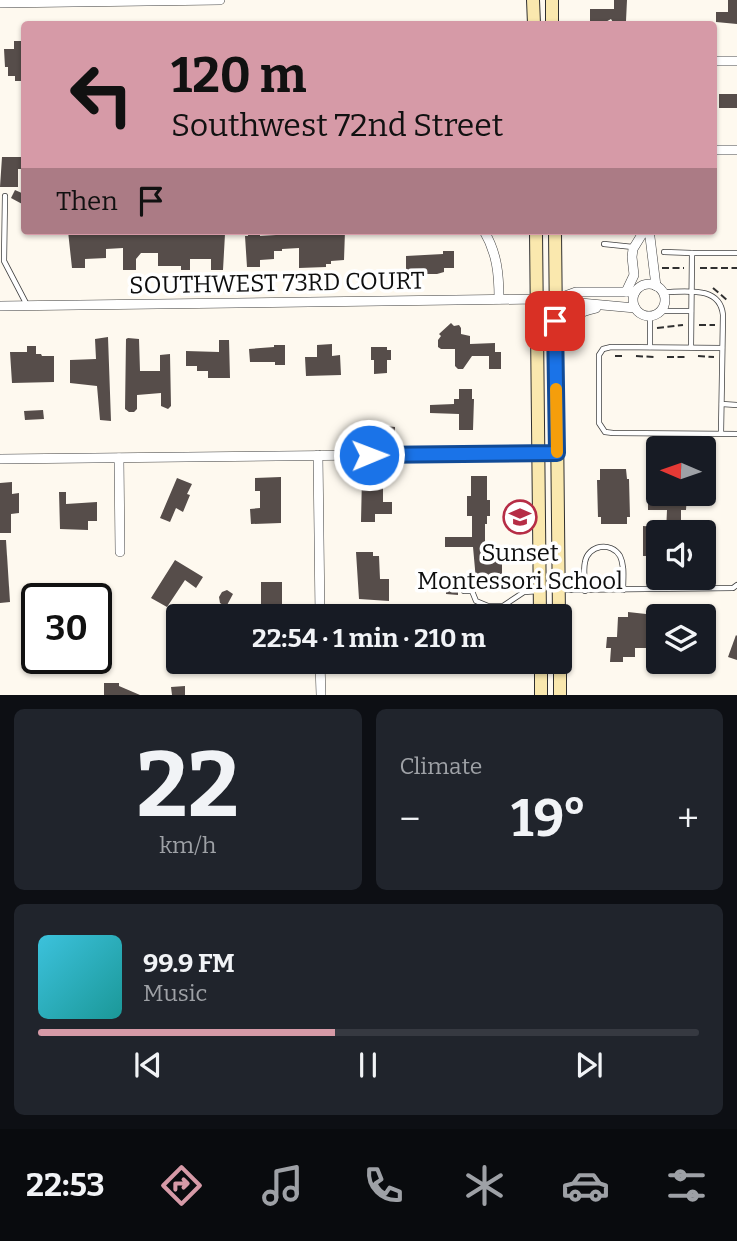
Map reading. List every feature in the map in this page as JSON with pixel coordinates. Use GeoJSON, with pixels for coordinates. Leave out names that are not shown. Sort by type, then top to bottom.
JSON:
{"type":"FeatureCollection","features":[{"type":"Feature","properties":{"kind":"main road"},"geometry":{"type":"LineString","coordinates":[[533,0],[534,21]]}},
{"type":"Feature","properties":{"kind":"main road"},"geometry":{"type":"LineString","coordinates":[[552,0],[552,21]]}},
{"type":"Feature","properties":{"kind":"main road"},"geometry":{"type":"LineString","coordinates":[[536,235],[540,604]]}},
{"type":"Feature","properties":{"kind":"main road"},"geometry":{"type":"LineString","coordinates":[[555,235],[559,604]]}},
{"type":"Feature","properties":{"kind":"main road"},"geometry":{"type":"LineString","coordinates":[[540,591],[559,590]]}},
{"type":"Feature","properties":{"kind":"main road"},"geometry":{"type":"LineString","coordinates":[[541,674],[541,695]]}},
{"type":"Feature","properties":{"kind":"main road"},"geometry":{"type":"LineString","coordinates":[[560,674],[560,695]]}},
{"type":"Feature","properties":{"kind":"street"},"geometry":{"type":"LineString","coordinates":[[0,3],[220,0]]}},
{"type":"Feature","properties":{"kind":"street"},"geometry":{"type":"LineString","coordinates":[[717,61],[737,61]]}},
{"type":"Feature","properties":{"kind":"street"},"geometry":{"type":"LineString","coordinates":[[717,150],[737,150]]}},
{"type":"Feature","properties":{"kind":"street"},"geometry":{"type":"LineString","coordinates":[[486,235],[497,262],[499,299]]}},
{"type":"Feature","properties":{"kind":"street"},"geometry":{"type":"LineString","coordinates":[[643,235],[634,247],[634,275],[630,292],[635,308],[641,315],[650,317],[662,311],[665,302],[659,289],[647,235]]}},
{"type":"Feature","properties":{"kind":"street"},"geometry":{"type":"LineString","coordinates":[[634,247],[651,247]]}},
{"type":"Feature","properties":{"kind":"street"},"geometry":{"type":"LineString","coordinates":[[555,299],[576,292],[630,292],[644,285],[659,289]]}},
{"type":"Feature","properties":{"kind":"street"},"geometry":{"type":"LineString","coordinates":[[555,299],[635,308]]}},
{"type":"Feature","properties":{"kind":"street","name":"SOUTHWEST 73RD COURT"},"geometry":{"type":"LineString","coordinates":[[0,306],[555,299]]}},
{"type":"Feature","properties":{"kind":"street"},"geometry":{"type":"LineString","coordinates":[[556,343],[564,336],[568,323],[575,316],[601,306]]}},
{"type":"Feature","properties":{"kind":"street"},"geometry":{"type":"LineString","coordinates":[[0,459],[557,453]]}},
{"type":"Feature","properties":{"kind":"street"},"geometry":{"type":"LineString","coordinates":[[318,455],[320,604]]}},
{"type":"Feature","properties":{"kind":"street"},"geometry":{"type":"LineString","coordinates":[[119,458],[120,552]]}},
{"type":"Feature","properties":{"kind":"street"},"geometry":{"type":"LineString","coordinates":[[320,674],[321,695]]}},
{"type":"Feature","properties":{"kind":"lane"},"geometry":{"type":"LineString","coordinates":[[5,196],[5,261],[28,306]]}},
{"type":"Feature","properties":{"kind":"lane"},"geometry":{"type":"LineString","coordinates":[[604,244],[634,247]]}},
{"type":"Feature","properties":{"kind":"lane"},"geometry":{"type":"LineString","coordinates":[[664,252],[737,253]]}},
{"type":"Feature","properties":{"kind":"lane"},"geometry":{"type":"LineString","coordinates":[[691,347],[692,253]]}},
{"type":"Feature","properties":{"kind":"lane"},"geometry":{"type":"LineString","coordinates":[[659,289],[710,294],[720,304],[721,433]]}},
{"type":"Feature","properties":{"kind":"lane"},"geometry":{"type":"LineString","coordinates":[[662,311],[691,312]]}},
{"type":"Feature","properties":{"kind":"lane"},"geometry":{"type":"LineString","coordinates":[[650,317],[650,347]]}},
{"type":"Feature","properties":{"kind":"lane"},"geometry":{"type":"LineString","coordinates":[[722,348],[608,347],[600,353],[599,421],[605,432],[613,433],[737,433]]}},
{"type":"Feature","properties":{"kind":"lane"},"geometry":{"type":"LineString","coordinates":[[722,404],[737,405]]}},
{"type":"Feature","properties":{"kind":"lane"},"geometry":{"type":"LineString","coordinates":[[585,591],[585,560],[595,548],[602,546],[612,548],[622,560],[624,590]]}},
{"type":"Feature","properties":{"kind":"lane"},"geometry":{"type":"LineString","coordinates":[[559,590],[736,588]]}},
{"type":"Feature","properties":{"kind":"lane"},"geometry":{"type":"LineString","coordinates":[[464,591],[472,591],[476,601],[488,606],[509,604],[524,592],[540,591]]}},
{"type":"Feature","properties":{"kind":"path"},"geometry":{"type":"LineString","coordinates":[[661,268],[685,268],[684,277]]}},
{"type":"Feature","properties":{"kind":"path"},"geometry":{"type":"LineString","coordinates":[[698,277],[699,268],[737,268]]}},
{"type":"Feature","properties":{"kind":"path"},"geometry":{"type":"LineString","coordinates":[[710,287],[724,296],[728,304]]}},
{"type":"Feature","properties":{"kind":"path"},"geometry":{"type":"LineString","coordinates":[[657,328],[684,325]]}},
{"type":"Feature","properties":{"kind":"path"},"geometry":{"type":"LineString","coordinates":[[696,325],[716,325]]}},
{"type":"Feature","properties":{"kind":"path"},"geometry":{"type":"LineString","coordinates":[[615,356],[623,356]]}},
{"type":"Feature","properties":{"kind":"path"},"geometry":{"type":"LineString","coordinates":[[636,356],[654,356]]}},
{"type":"Feature","properties":{"kind":"path"},"geometry":{"type":"LineString","coordinates":[[667,356],[685,356]]}},
{"type":"Feature","properties":{"kind":"path"},"geometry":{"type":"LineString","coordinates":[[698,356],[716,357]]}},
{"type":"Feature","properties":{"kind":"building"},"geometry":{"type":"Polygon","coordinates":[[[614,0],[627,0],[626,21],[590,21],[590,9],[614,9],[614,0]]]}},
{"type":"Feature","properties":{"kind":"building"},"geometry":{"type":"Polygon","coordinates":[[[728,0],[737,0],[737,24],[716,21],[716,12],[728,12],[728,0]]]}},
{"type":"Feature","properties":{"kind":"building"},"geometry":{"type":"Polygon","coordinates":[[[14,41],[21,41],[21,81],[15,81],[15,76],[8,76],[8,67],[5,67],[4,49],[14,49],[14,41]]]}},
{"type":"Feature","properties":{"kind":"building"},"geometry":{"type":"Polygon","coordinates":[[[719,94],[737,94],[737,108],[719,108],[719,94]]]}},
{"type":"Feature","properties":{"kind":"building"},"geometry":{"type":"Polygon","coordinates":[[[2,157],[21,157],[18,187],[0,187],[2,157]]]}},
{"type":"Feature","properties":{"kind":"building"},"geometry":{"type":"Polygon","coordinates":[[[15,190],[21,193],[21,203],[11,198],[15,190]]]}},
{"type":"Feature","properties":{"kind":"building"},"geometry":{"type":"Polygon","coordinates":[[[68,235],[225,235],[223,270],[211,270],[211,259],[190,259],[190,270],[181,270],[181,266],[158,266],[158,253],[141,253],[136,259],[136,270],[123,270],[123,248],[106,249],[106,258],[85,259],[85,268],[72,268],[68,235]]]}},
{"type":"Feature","properties":{"kind":"building"},"geometry":{"type":"Polygon","coordinates":[[[345,235],[344,260],[331,261],[326,267],[299,268],[299,248],[282,249],[274,251],[274,259],[260,260],[260,267],[247,267],[245,236],[345,235]]]}},
{"type":"Feature","properties":{"kind":"building"},"geometry":{"type":"Polygon","coordinates":[[[443,251],[454,251],[454,268],[444,268],[444,272],[437,274],[406,274],[406,256],[443,254],[443,251]]]}},
{"type":"Feature","properties":{"kind":"building"},"geometry":{"type":"Polygon","coordinates":[[[451,323],[454,326],[459,325],[461,334],[470,336],[470,344],[495,343],[495,352],[501,352],[501,369],[489,369],[489,356],[472,356],[463,369],[458,369],[455,366],[455,349],[438,347],[441,336],[439,334],[451,323]]]}},
{"type":"Feature","properties":{"kind":"building"},"geometry":{"type":"Polygon","coordinates":[[[108,337],[111,421],[100,420],[97,386],[70,383],[70,360],[96,359],[95,339],[108,337]]]}},
{"type":"Feature","properties":{"kind":"building"},"geometry":{"type":"Polygon","coordinates":[[[128,338],[139,339],[140,371],[160,371],[160,355],[170,354],[171,406],[168,409],[161,406],[161,393],[137,395],[137,409],[129,412],[125,409],[128,338]]]}},
{"type":"Feature","properties":{"kind":"building"},"geometry":{"type":"Polygon","coordinates":[[[219,340],[229,340],[230,378],[208,378],[208,371],[197,371],[197,366],[186,366],[186,351],[219,352],[219,340]]]}},
{"type":"Feature","properties":{"kind":"building"},"geometry":{"type":"Polygon","coordinates":[[[332,344],[332,356],[340,355],[341,375],[306,376],[305,357],[317,357],[317,345],[332,344]]]}},
{"type":"Feature","properties":{"kind":"building"},"geometry":{"type":"Polygon","coordinates":[[[285,345],[285,365],[275,365],[275,362],[250,362],[249,349],[285,345]]]}},
{"type":"Feature","properties":{"kind":"building"},"geometry":{"type":"Polygon","coordinates":[[[27,346],[36,346],[36,354],[54,356],[54,382],[12,383],[10,352],[27,352],[27,346]]]}},
{"type":"Feature","properties":{"kind":"building"},"geometry":{"type":"Polygon","coordinates":[[[371,347],[387,347],[387,350],[391,350],[391,360],[387,360],[387,373],[374,374],[371,347]]]}},
{"type":"Feature","properties":{"kind":"building"},"geometry":{"type":"Polygon","coordinates":[[[459,389],[472,389],[473,430],[459,430],[459,414],[430,413],[430,405],[454,404],[454,399],[459,399],[459,389]]]}},
{"type":"Feature","properties":{"kind":"building"},"geometry":{"type":"Polygon","coordinates":[[[43,410],[44,419],[25,420],[24,411],[43,410]]]}},
{"type":"Feature","properties":{"kind":"building"},"geometry":{"type":"Polygon","coordinates":[[[368,427],[395,427],[395,437],[368,437],[368,427]]]}},
{"type":"Feature","properties":{"kind":"building"},"geometry":{"type":"Polygon","coordinates":[[[600,469],[626,469],[629,479],[630,517],[627,517],[627,524],[601,524],[601,517],[598,517],[597,480],[600,480],[600,469]]]}},
{"type":"Feature","properties":{"kind":"building"},"geometry":{"type":"Polygon","coordinates":[[[362,476],[378,476],[378,479],[383,479],[383,502],[392,502],[392,514],[375,514],[375,522],[361,522],[362,476]]]}},
{"type":"Feature","properties":{"kind":"building"},"geometry":{"type":"Polygon","coordinates":[[[471,476],[487,476],[490,516],[487,516],[485,524],[485,558],[502,557],[502,587],[485,587],[485,580],[476,580],[473,547],[445,547],[445,537],[472,537],[472,516],[467,516],[471,476]]]}},
{"type":"Feature","properties":{"kind":"building"},"geometry":{"type":"Polygon","coordinates":[[[281,477],[281,523],[251,524],[250,509],[260,508],[260,491],[255,491],[255,478],[281,477]]]}},
{"type":"Feature","properties":{"kind":"building"},"geometry":{"type":"Polygon","coordinates":[[[177,478],[192,484],[183,512],[176,508],[170,522],[160,518],[177,478]]]}},
{"type":"Feature","properties":{"kind":"building"},"geometry":{"type":"Polygon","coordinates":[[[12,482],[12,494],[19,493],[19,513],[11,514],[11,533],[0,533],[0,483],[12,482]]]}},
{"type":"Feature","properties":{"kind":"building"},"geometry":{"type":"Polygon","coordinates":[[[59,492],[66,492],[66,504],[97,502],[97,521],[88,521],[88,530],[60,529],[59,492]]]}},
{"type":"Feature","properties":{"kind":"building"},"geometry":{"type":"Polygon","coordinates":[[[648,506],[686,506],[686,510],[681,510],[681,520],[667,520],[667,510],[648,510],[648,506]]]}},
{"type":"Feature","properties":{"kind":"building"},"geometry":{"type":"Polygon","coordinates":[[[643,526],[646,526],[646,556],[643,556],[643,526]]]}},
{"type":"Feature","properties":{"kind":"building"},"geometry":{"type":"Polygon","coordinates":[[[0,540],[6,540],[10,602],[0,603],[0,540]]]}},
{"type":"Feature","properties":{"kind":"building"},"geometry":{"type":"Polygon","coordinates":[[[356,552],[373,552],[373,556],[379,556],[380,579],[389,579],[389,601],[359,599],[356,552]]]}},
{"type":"Feature","properties":{"kind":"building"},"geometry":{"type":"Polygon","coordinates":[[[175,560],[203,577],[196,588],[185,580],[166,606],[151,598],[175,560]]]}},
{"type":"Feature","properties":{"kind":"building"},"geometry":{"type":"Polygon","coordinates":[[[261,582],[282,582],[282,604],[261,604],[261,582]]]}},
{"type":"Feature","properties":{"kind":"building"},"geometry":{"type":"Polygon","coordinates":[[[446,582],[458,582],[458,595],[446,594],[446,582]]]}},
{"type":"Feature","properties":{"kind":"building"},"geometry":{"type":"Polygon","coordinates":[[[227,590],[233,594],[228,604],[220,603],[222,592],[227,590]]]}},
{"type":"Feature","properties":{"kind":"building"},"geometry":{"type":"Polygon","coordinates":[[[628,612],[646,614],[646,648],[635,648],[635,657],[623,657],[623,662],[610,662],[611,648],[606,648],[607,637],[617,637],[618,617],[628,617],[628,612]]]}},
{"type":"Feature","properties":{"kind":"building"},"geometry":{"type":"Polygon","coordinates":[[[737,636],[737,660],[728,657],[737,636]]]}},
{"type":"Feature","properties":{"kind":"building"},"geometry":{"type":"Polygon","coordinates":[[[104,683],[119,683],[119,686],[140,695],[104,695],[104,683]]]}},
{"type":"Feature","properties":{"kind":"building"},"geometry":{"type":"Polygon","coordinates":[[[185,686],[185,695],[172,695],[171,687],[185,686]]]}},
{"type":"Feature","properties":{"kind":"slow traffic"},"geometry":{"type":"LineString","coordinates":[[556,389],[557,452]]}},
{"type":"Feature","properties":{"kind":"place","name":"Sunset Montessori School"},"geometry":{"type":"Point","coordinates":[520,517]}},
{"type":"Feature","properties":{"kind":"route"},"geometry":{"type":"LineString","coordinates":[[369,455],[557,453],[555,321]]}}]}
